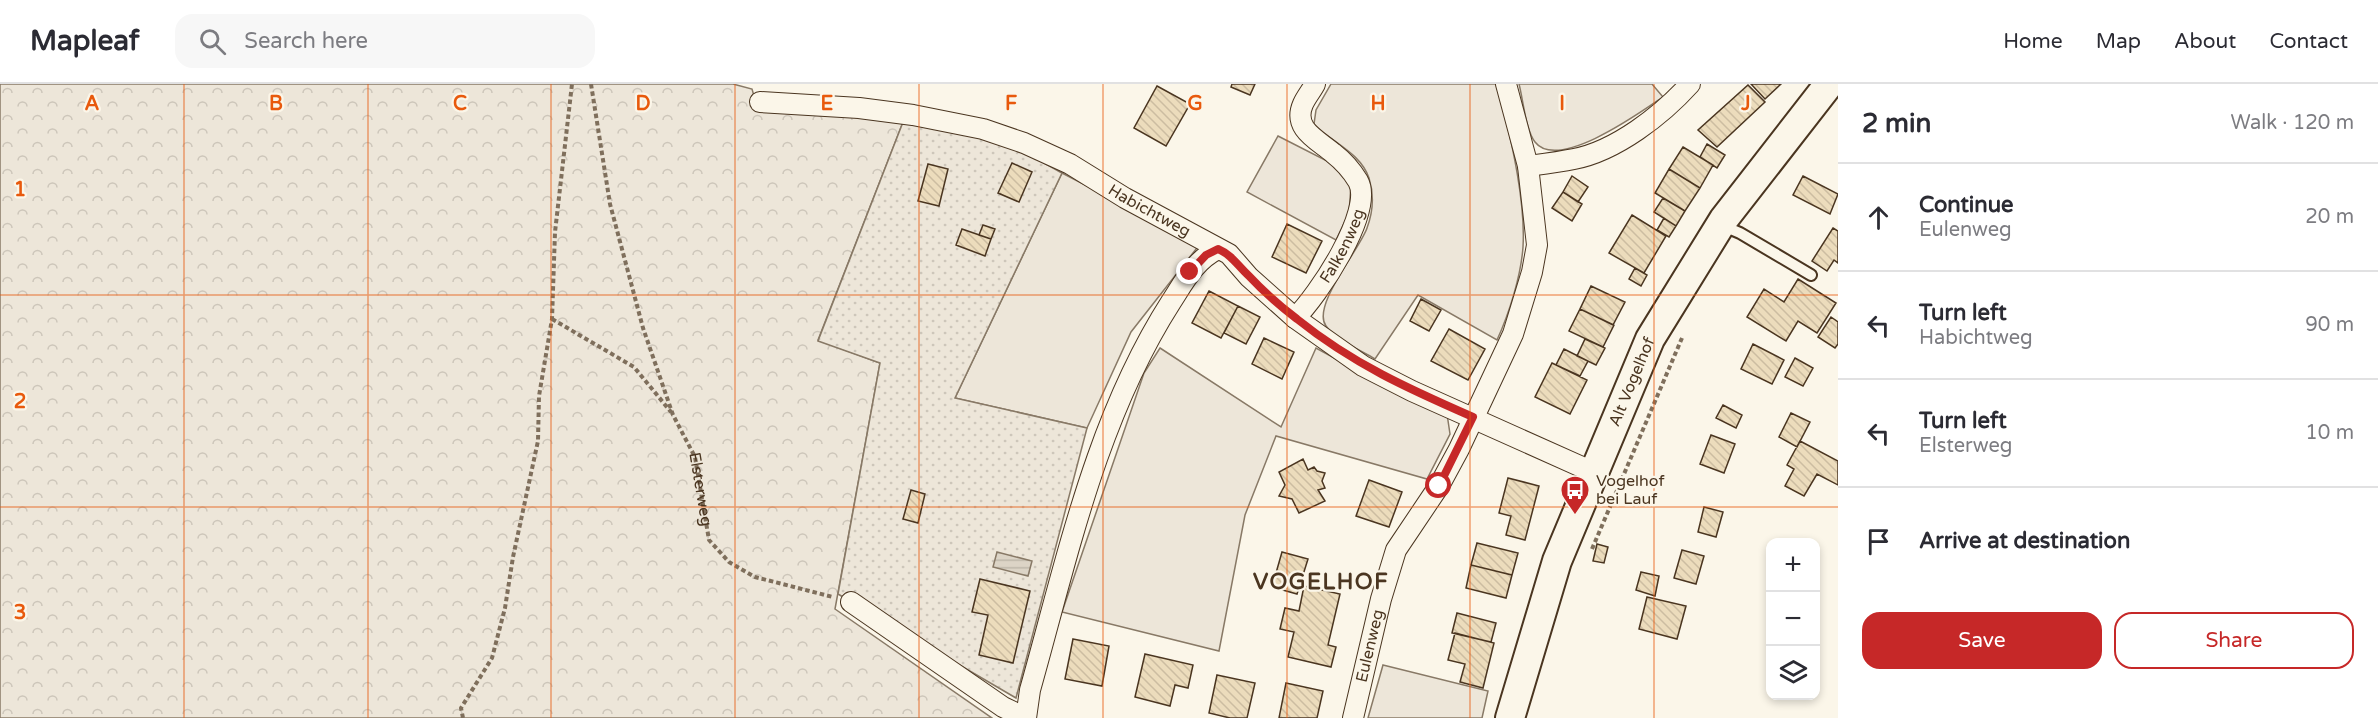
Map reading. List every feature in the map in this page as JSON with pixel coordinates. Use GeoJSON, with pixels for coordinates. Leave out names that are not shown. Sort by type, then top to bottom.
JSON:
{"type":"FeatureCollection","features":[{"type":"Feature","properties":{"kind":"main road","name":"Alt Vogelhof"},"geometry":{"type":"LineString","coordinates":[[1510,718],[1557,561],[1650,339],[1721,225],[1770,158],[1829,84]]}},
{"type":"Feature","properties":{"kind":"street","name":"Falkenweg"},"geometry":{"type":"LineString","coordinates":[[1295,318],[1324,283],[1351,231],[1361,199],[1359,183],[1346,166],[1306,132],[1301,118],[1302,105],[1316,84]]}},
{"type":"Feature","properties":{"kind":"street"},"geometry":{"type":"LineString","coordinates":[[1473,417],[1514,334],[1532,272],[1537,244],[1528,166],[1506,84]]}},
{"type":"Feature","properties":{"kind":"street"},"geometry":{"type":"LineString","coordinates":[[1528,166],[1575,159],[1595,153],[1650,122],[1674,102],[1690,84]]}},
{"type":"Feature","properties":{"kind":"street","name":"Habichtweg"},"geometry":{"type":"LineString","coordinates":[[760,102],[860,108],[913,115],[983,129],[1024,143],[1070,164],[1125,198],[1229,254],[1249,277],[1295,318],[1363,366],[1412,391],[1593,472]]}},
{"type":"Feature","properties":{"kind":"street"},"geometry":{"type":"LineString","coordinates":[[851,602],[1003,707],[1026,718],[1027,700],[1108,426],[1148,340],[1166,310],[1190,272],[1206,255],[1218,249]]}},
{"type":"Feature","properties":{"kind":"street","name":"Eulenweg"},"geometry":{"type":"LineString","coordinates":[[1353,718],[1381,599],[1396,550],[1439,486],[1473,417]]}},
{"type":"Feature","properties":{"kind":"lane"},"geometry":{"type":"LineString","coordinates":[[1721,225],[1740,233],[1811,275]]}},
{"type":"Feature","properties":{"kind":"path"},"geometry":{"type":"LineString","coordinates":[[463,718],[461,708],[492,658],[505,608],[513,557],[538,441],[539,396],[552,320],[555,232],[572,84]]}},
{"type":"Feature","properties":{"kind":"path","name":"Elsterweg"},"geometry":{"type":"LineString","coordinates":[[591,84],[610,204],[644,328],[673,415],[695,458],[709,540],[729,562],[755,577],[851,602]]}},
{"type":"Feature","properties":{"kind":"path"},"geometry":{"type":"LineString","coordinates":[[552,320],[634,367],[673,415]]}},
{"type":"Feature","properties":{"kind":"path"},"geometry":{"type":"LineString","coordinates":[[1588,555],[1686,330]]}},
{"type":"Feature","properties":{"kind":"green space"},"geometry":{"type":"Polygon","coordinates":[[[0,84],[733,84],[752,89],[757,106],[905,117],[818,340],[880,363],[835,609],[992,718],[0,718],[0,84]]]}},
{"type":"Feature","properties":{"kind":"green space"},"geometry":{"type":"Polygon","coordinates":[[[1331,84],[1498,84],[1516,165],[1522,208],[1523,247],[1517,282],[1497,340],[1418,295],[1375,359],[1342,340],[1326,326],[1323,317],[1325,305],[1338,277],[1363,237],[1371,216],[1372,203],[1372,190],[1365,169],[1352,154],[1314,124],[1316,110],[1331,84]]]}},
{"type":"Feature","properties":{"kind":"green space"},"geometry":{"type":"Polygon","coordinates":[[[1519,84],[1652,84],[1663,97],[1619,126],[1580,145],[1562,150],[1546,149],[1535,142],[1532,137],[1519,84]]]}},
{"type":"Feature","properties":{"kind":"green space"},"geometry":{"type":"Polygon","coordinates":[[[905,117],[1010,144],[1062,173],[955,398],[1087,428],[1016,698],[838,594],[880,363],[818,341],[905,117]]]}},
{"type":"Feature","properties":{"kind":"green space"},"geometry":{"type":"Polygon","coordinates":[[[1278,136],[1335,165],[1351,185],[1349,213],[1336,240],[1247,192],[1278,136]]]}},
{"type":"Feature","properties":{"kind":"green space"},"geometry":{"type":"Polygon","coordinates":[[[1062,173],[1200,244],[1131,332],[1087,428],[955,398],[1062,173]]]}},
{"type":"Feature","properties":{"kind":"green space"},"geometry":{"type":"Polygon","coordinates":[[[1160,348],[1281,427],[1316,348],[1371,378],[1447,414],[1450,434],[1427,479],[1276,436],[1245,515],[1219,651],[1062,612],[1144,373],[1160,348]]]}},
{"type":"Feature","properties":{"kind":"green space"},"geometry":{"type":"Polygon","coordinates":[[[1383,665],[1488,691],[1482,718],[1368,718],[1383,665]]]}},
{"type":"Feature","properties":{"kind":"shaded area"},"geometry":{"type":"Polygon","coordinates":[[[997,552],[1032,561],[1028,576],[993,567],[997,552]]]}},
{"type":"Feature","properties":{"kind":"building"},"geometry":{"type":"Polygon","coordinates":[[[1232,84],[1255,84],[1250,95],[1231,87],[1232,84]]]}},
{"type":"Feature","properties":{"kind":"building"},"geometry":{"type":"Polygon","coordinates":[[[1751,84],[1781,84],[1765,99],[1751,84]]]}},
{"type":"Feature","properties":{"kind":"building"},"geometry":{"type":"Polygon","coordinates":[[[1748,85],[1765,102],[1717,147],[1698,130],[1748,85]]]}},
{"type":"Feature","properties":{"kind":"building"},"geometry":{"type":"Polygon","coordinates":[[[1157,86],[1190,104],[1166,146],[1134,128],[1157,86]]]}},
{"type":"Feature","properties":{"kind":"building"},"geometry":{"type":"Polygon","coordinates":[[[1707,144],[1725,155],[1717,168],[1700,157],[1707,144]]]}},
{"type":"Feature","properties":{"kind":"building"},"geometry":{"type":"Polygon","coordinates":[[[1683,147],[1713,165],[1700,188],[1669,169],[1683,147]]]}},
{"type":"Feature","properties":{"kind":"building"},"geometry":{"type":"Polygon","coordinates":[[[1012,163],[1032,172],[1019,202],[998,193],[1012,163]]]}},
{"type":"Feature","properties":{"kind":"building"},"geometry":{"type":"Polygon","coordinates":[[[928,164],[948,169],[939,206],[918,201],[928,164]]]}},
{"type":"Feature","properties":{"kind":"building"},"geometry":{"type":"Polygon","coordinates":[[[1669,169],[1700,188],[1685,211],[1655,193],[1669,169]]]}},
{"type":"Feature","properties":{"kind":"building"},"geometry":{"type":"Polygon","coordinates":[[[1572,176],[1588,187],[1578,202],[1563,192],[1572,176]]]}},
{"type":"Feature","properties":{"kind":"building"},"geometry":{"type":"Polygon","coordinates":[[[1803,176],[1838,194],[1830,214],[1793,195],[1803,176]]]}},
{"type":"Feature","properties":{"kind":"building"},"geometry":{"type":"Polygon","coordinates":[[[1563,192],[1582,204],[1572,221],[1552,208],[1563,192]]]}},
{"type":"Feature","properties":{"kind":"building"},"geometry":{"type":"Polygon","coordinates":[[[1663,198],[1685,211],[1676,226],[1654,212],[1663,198]]]}},
{"type":"Feature","properties":{"kind":"building"},"geometry":{"type":"Polygon","coordinates":[[[1632,215],[1666,236],[1644,273],[1609,253],[1632,215]]]}},
{"type":"Feature","properties":{"kind":"building"},"geometry":{"type":"Polygon","coordinates":[[[1664,218],[1676,226],[1669,237],[1657,230],[1664,218]]]}},
{"type":"Feature","properties":{"kind":"building"},"geometry":{"type":"Polygon","coordinates":[[[1287,224],[1322,241],[1306,273],[1272,257],[1287,224]]]}},
{"type":"Feature","properties":{"kind":"building"},"geometry":{"type":"Polygon","coordinates":[[[983,225],[995,229],[991,239],[979,235],[983,225]]]}},
{"type":"Feature","properties":{"kind":"building"},"geometry":{"type":"Polygon","coordinates":[[[1833,228],[1838,231],[1838,263],[1834,260],[1827,271],[1812,261],[1833,228]]]}},
{"type":"Feature","properties":{"kind":"building"},"geometry":{"type":"Polygon","coordinates":[[[962,229],[991,239],[985,256],[956,245],[962,229]]]}},
{"type":"Feature","properties":{"kind":"building"},"geometry":{"type":"Polygon","coordinates":[[[1635,268],[1647,275],[1641,286],[1629,279],[1635,268]]]}},
{"type":"Feature","properties":{"kind":"building"},"geometry":{"type":"Polygon","coordinates":[[[1798,279],[1836,303],[1817,333],[1798,321],[1786,341],[1747,317],[1764,289],[1784,302],[1798,279]]]}},
{"type":"Feature","properties":{"kind":"building"},"geometry":{"type":"Polygon","coordinates":[[[1591,286],[1625,302],[1613,325],[1580,309],[1591,286]]]}},
{"type":"Feature","properties":{"kind":"building"},"geometry":{"type":"Polygon","coordinates":[[[1209,291],[1238,306],[1221,338],[1192,323],[1209,291]]]}},
{"type":"Feature","properties":{"kind":"building"},"geometry":{"type":"Polygon","coordinates":[[[1421,299],[1441,310],[1429,331],[1410,321],[1421,299]]]}},
{"type":"Feature","properties":{"kind":"building"},"geometry":{"type":"Polygon","coordinates":[[[1238,306],[1260,317],[1246,344],[1224,333],[1238,306]]]}},
{"type":"Feature","properties":{"kind":"building"},"geometry":{"type":"Polygon","coordinates":[[[1580,309],[1614,325],[1603,347],[1569,331],[1580,309]]]}},
{"type":"Feature","properties":{"kind":"building"},"geometry":{"type":"Polygon","coordinates":[[[1831,317],[1838,322],[1838,344],[1835,348],[1818,337],[1831,317]]]}},
{"type":"Feature","properties":{"kind":"building"},"geometry":{"type":"Polygon","coordinates":[[[1449,329],[1485,349],[1468,380],[1431,361],[1449,329]]]}},
{"type":"Feature","properties":{"kind":"building"},"geometry":{"type":"Polygon","coordinates":[[[1264,338],[1294,352],[1282,379],[1252,364],[1264,338]]]}},
{"type":"Feature","properties":{"kind":"building"},"geometry":{"type":"Polygon","coordinates":[[[1585,339],[1605,348],[1596,365],[1577,356],[1585,339]]]}},
{"type":"Feature","properties":{"kind":"building"},"geometry":{"type":"Polygon","coordinates":[[[1753,344],[1784,360],[1772,384],[1741,369],[1753,344]]]}},
{"type":"Feature","properties":{"kind":"building"},"geometry":{"type":"Polygon","coordinates":[[[1564,349],[1588,361],[1580,376],[1556,365],[1564,349]]]}},
{"type":"Feature","properties":{"kind":"building"},"geometry":{"type":"Polygon","coordinates":[[[1795,358],[1813,368],[1803,386],[1785,377],[1795,358]]]}},
{"type":"Feature","properties":{"kind":"building"},"geometry":{"type":"Polygon","coordinates":[[[1552,363],[1587,380],[1570,414],[1535,397],[1552,363]]]}},
{"type":"Feature","properties":{"kind":"building"},"geometry":{"type":"Polygon","coordinates":[[[1723,405],[1742,415],[1736,428],[1716,418],[1723,405]]]}},
{"type":"Feature","properties":{"kind":"building"},"geometry":{"type":"Polygon","coordinates":[[[1791,413],[1810,422],[1797,447],[1779,437],[1791,413]]]}},
{"type":"Feature","properties":{"kind":"building"},"geometry":{"type":"Polygon","coordinates":[[[1711,435],[1735,444],[1724,473],[1700,464],[1711,435]]]}},
{"type":"Feature","properties":{"kind":"building"},"geometry":{"type":"Polygon","coordinates":[[[1800,441],[1838,461],[1838,485],[1817,474],[1804,496],[1785,486],[1794,469],[1787,465],[1800,441]]]}},
{"type":"Feature","properties":{"kind":"building"},"geometry":{"type":"Polygon","coordinates":[[[1303,459],[1308,470],[1314,467],[1317,471],[1325,473],[1322,481],[1325,488],[1318,490],[1325,501],[1299,513],[1292,499],[1279,496],[1285,485],[1279,472],[1303,459]]]}},
{"type":"Feature","properties":{"kind":"building"},"geometry":{"type":"Polygon","coordinates":[[[1508,478],[1539,486],[1525,540],[1506,535],[1511,516],[1499,513],[1508,478]]]}},
{"type":"Feature","properties":{"kind":"building"},"geometry":{"type":"Polygon","coordinates":[[[1369,480],[1402,492],[1389,527],[1356,516],[1369,480]]]}},
{"type":"Feature","properties":{"kind":"building"},"geometry":{"type":"Polygon","coordinates":[[[911,490],[925,494],[918,523],[903,519],[911,490]]]}},
{"type":"Feature","properties":{"kind":"building"},"geometry":{"type":"Polygon","coordinates":[[[1704,507],[1723,512],[1716,537],[1698,532],[1704,507]]]}},
{"type":"Feature","properties":{"kind":"building"},"geometry":{"type":"Polygon","coordinates":[[[1477,543],[1518,553],[1512,575],[1471,565],[1477,543]]]}},
{"type":"Feature","properties":{"kind":"building"},"geometry":{"type":"Polygon","coordinates":[[[1597,544],[1608,547],[1604,563],[1593,561],[1597,544]]]}},
{"type":"Feature","properties":{"kind":"building"},"geometry":{"type":"Polygon","coordinates":[[[1682,550],[1704,556],[1696,584],[1674,578],[1682,550]]]}},
{"type":"Feature","properties":{"kind":"building"},"geometry":{"type":"Polygon","coordinates":[[[1282,552],[1308,559],[1297,594],[1272,587],[1282,552]]]}},
{"type":"Feature","properties":{"kind":"building"},"geometry":{"type":"Polygon","coordinates":[[[1471,565],[1512,575],[1506,598],[1466,588],[1471,565]]]}},
{"type":"Feature","properties":{"kind":"building"},"geometry":{"type":"Polygon","coordinates":[[[1641,572],[1659,576],[1655,596],[1636,590],[1641,572]]]}},
{"type":"Feature","properties":{"kind":"building"},"geometry":{"type":"Polygon","coordinates":[[[980,579],[1030,591],[1013,663],[979,655],[988,615],[972,612],[980,579]]]}},
{"type":"Feature","properties":{"kind":"building"},"geometry":{"type":"Polygon","coordinates":[[[1304,586],[1340,594],[1328,645],[1336,647],[1331,667],[1288,657],[1294,632],[1280,629],[1285,608],[1299,611],[1304,586]]]}},
{"type":"Feature","properties":{"kind":"building"},"geometry":{"type":"Polygon","coordinates":[[[1647,597],[1686,606],[1677,639],[1639,629],[1647,597]]]}},
{"type":"Feature","properties":{"kind":"building"},"geometry":{"type":"Polygon","coordinates":[[[1457,613],[1496,623],[1491,642],[1452,633],[1457,613]]]}},
{"type":"Feature","properties":{"kind":"building"},"geometry":{"type":"Polygon","coordinates":[[[1455,633],[1494,643],[1483,688],[1460,682],[1465,664],[1448,660],[1455,633]]]}},
{"type":"Feature","properties":{"kind":"building"},"geometry":{"type":"Polygon","coordinates":[[[1073,639],[1109,646],[1102,686],[1065,679],[1073,639]]]}},
{"type":"Feature","properties":{"kind":"building"},"geometry":{"type":"Polygon","coordinates":[[[1145,654],[1193,665],[1188,688],[1175,685],[1170,706],[1135,697],[1145,654]]]}},
{"type":"Feature","properties":{"kind":"building"},"geometry":{"type":"Polygon","coordinates":[[[1217,675],[1255,683],[1247,718],[1230,718],[1209,713],[1217,675]]]}},
{"type":"Feature","properties":{"kind":"building"},"geometry":{"type":"Polygon","coordinates":[[[1286,683],[1323,691],[1317,718],[1279,718],[1286,683]]]}},
{"type":"Feature","properties":{"kind":"place","name":"Vogelhof bei Lauf"},"geometry":{"type":"Point","coordinates":[1575,516]}},
{"type":"Feature","properties":{"kind":"district","name":"VOGELHOF"},"geometry":{"type":"Point","coordinates":[1321,582]}},
{"type":"Feature","properties":{"kind":"route"},"geometry":{"type":"LineString","coordinates":[[1190,272],[1206,255],[1218,249],[1229,254],[1249,277],[1295,318],[1363,366],[1412,391],[1473,417],[1439,486]]}}]}
